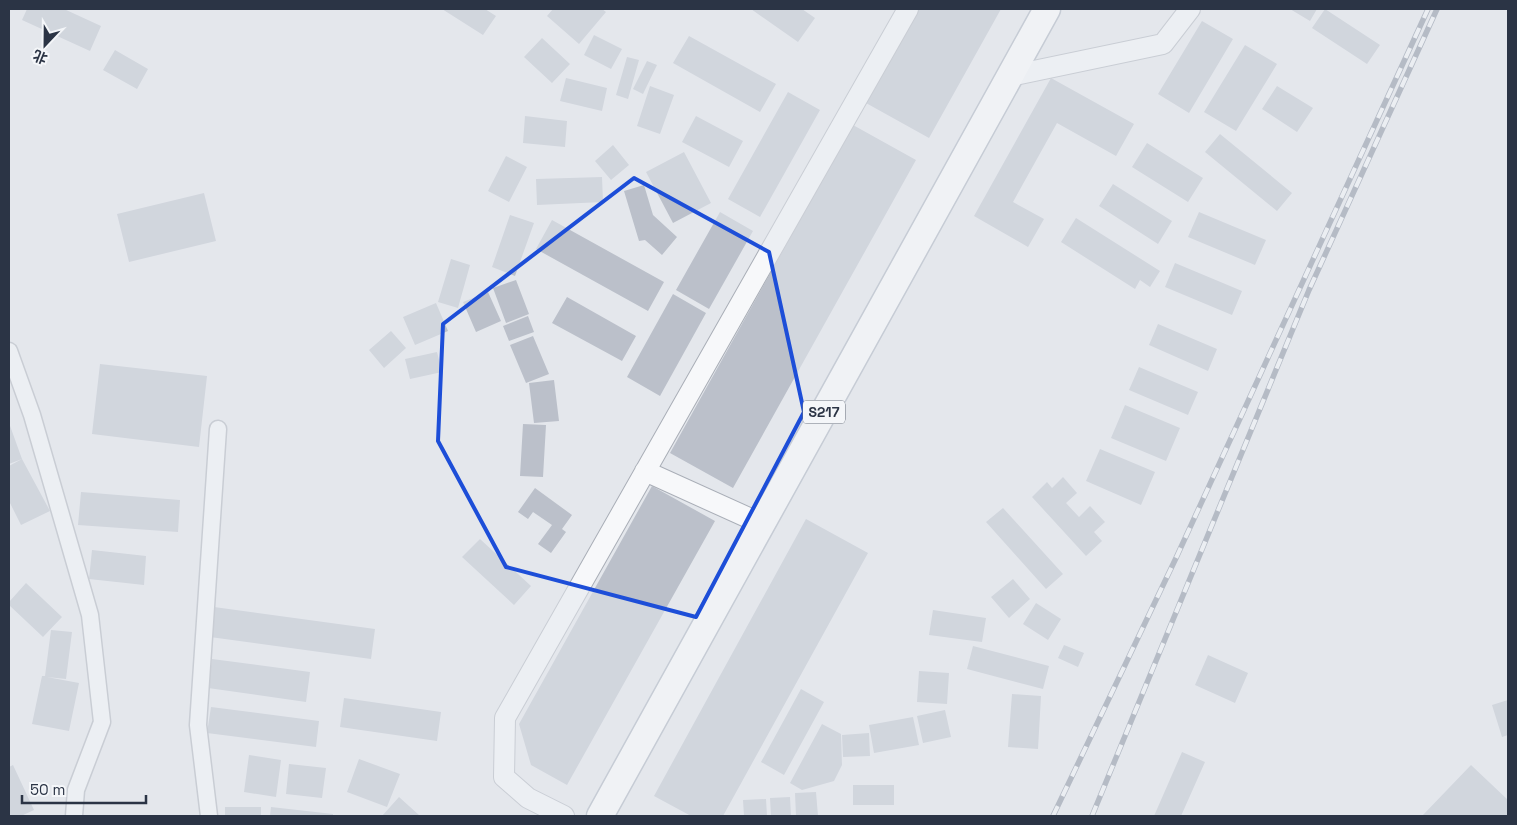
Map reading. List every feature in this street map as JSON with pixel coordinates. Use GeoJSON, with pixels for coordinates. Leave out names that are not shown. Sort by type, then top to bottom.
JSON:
{"type":"FeatureCollection","features":[{"type":"Feature","properties":{"kind":"main road","name":"S217"},"geometry":{"type":"LineString","coordinates":[[600,816],[1047,9]]}},
{"type":"Feature","properties":{"kind":"street"},"geometry":{"type":"LineString","coordinates":[[564,816],[528,798],[504,777],[505,718],[908,9]]}},
{"type":"Feature","properties":{"kind":"street"},"geometry":{"type":"LineString","coordinates":[[1010,76],[1163,44],[1190,9]]}},
{"type":"Feature","properties":{"kind":"street"},"geometry":{"type":"LineString","coordinates":[[9,351],[32,415],[90,615],[102,722],[76,790],[74,816]]}},
{"type":"Feature","properties":{"kind":"street"},"geometry":{"type":"LineString","coordinates":[[209,816],[198,725],[218,429]]}},
{"type":"Feature","properties":{"kind":"street"},"geometry":{"type":"LineString","coordinates":[[645,471],[762,524]]}},
{"type":"Feature","properties":{"kind":"highlighted area"},"geometry":{"type":"Polygon","coordinates":[[[634,178],[769,252],[804,412],[696,617],[506,567],[438,441],[443,324],[634,178]]]}},
{"type":"Feature","properties":{"kind":"building"},"geometry":{"type":"Polygon","coordinates":[[[27,9],[64,9],[101,26],[90,51],[22,20],[27,9]]]}},
{"type":"Feature","properties":{"kind":"building"},"geometry":{"type":"Polygon","coordinates":[[[442,9],[485,9],[496,16],[483,35],[442,9]]]}},
{"type":"Feature","properties":{"kind":"building"},"geometry":{"type":"Polygon","coordinates":[[[553,9],[602,9],[606,12],[579,44],[547,16],[553,9]]]}},
{"type":"Feature","properties":{"kind":"building"},"geometry":{"type":"Polygon","coordinates":[[[751,9],[802,9],[815,18],[798,42],[751,9]]]}},
{"type":"Feature","properties":{"kind":"building"},"geometry":{"type":"Polygon","coordinates":[[[918,9],[1001,9],[929,138],[866,103],[918,9]]]}},
{"type":"Feature","properties":{"kind":"building"},"geometry":{"type":"Polygon","coordinates":[[[1290,9],[1317,9],[1310,21],[1290,9]]]}},
{"type":"Feature","properties":{"kind":"building"},"geometry":{"type":"Polygon","coordinates":[[[1325,9],[1380,45],[1367,64],[1312,28],[1325,9]]]}},
{"type":"Feature","properties":{"kind":"building"},"geometry":{"type":"Polygon","coordinates":[[[1202,21],[1233,39],[1189,113],[1158,94],[1202,21]]]}},
{"type":"Feature","properties":{"kind":"building"},"geometry":{"type":"Polygon","coordinates":[[[594,35],[622,49],[611,69],[584,55],[594,35]]]}},
{"type":"Feature","properties":{"kind":"building"},"geometry":{"type":"Polygon","coordinates":[[[689,36],[776,84],[760,112],[673,63],[689,36]]]}},
{"type":"Feature","properties":{"kind":"building"},"geometry":{"type":"Polygon","coordinates":[[[542,38],[570,64],[552,83],[524,57],[542,38]]]}},
{"type":"Feature","properties":{"kind":"building"},"geometry":{"type":"Polygon","coordinates":[[[1245,45],[1277,64],[1236,131],[1204,112],[1245,45]]]}},
{"type":"Feature","properties":{"kind":"building"},"geometry":{"type":"Polygon","coordinates":[[[115,50],[148,69],[137,89],[103,70],[115,50]]]}},
{"type":"Feature","properties":{"kind":"building"},"geometry":{"type":"Polygon","coordinates":[[[627,57],[639,60],[628,99],[616,95],[627,57]]]}},
{"type":"Feature","properties":{"kind":"building"},"geometry":{"type":"Polygon","coordinates":[[[647,61],[657,65],[643,94],[633,89],[647,61]]]}},
{"type":"Feature","properties":{"kind":"building"},"geometry":{"type":"Polygon","coordinates":[[[566,78],[607,88],[602,111],[560,101],[566,78]]]}},
{"type":"Feature","properties":{"kind":"building"},"geometry":{"type":"Polygon","coordinates":[[[1051,78],[1134,124],[1116,156],[1057,123],[1013,202],[1044,219],[1028,247],[974,216],[1051,78]]]}},
{"type":"Feature","properties":{"kind":"building"},"geometry":{"type":"Polygon","coordinates":[[[650,86],[674,95],[660,134],[637,126],[650,86]]]}},
{"type":"Feature","properties":{"kind":"building"},"geometry":{"type":"Polygon","coordinates":[[[1277,86],[1313,108],[1297,132],[1262,109],[1277,86]]]}},
{"type":"Feature","properties":{"kind":"building"},"geometry":{"type":"Polygon","coordinates":[[[788,92],[820,110],[760,217],[728,199],[788,92]]]}},
{"type":"Feature","properties":{"kind":"building"},"geometry":{"type":"Polygon","coordinates":[[[525,116],[567,121],[565,147],[523,143],[525,116]]]}},
{"type":"Feature","properties":{"kind":"building"},"geometry":{"type":"Polygon","coordinates":[[[696,116],[743,141],[729,167],[682,142],[696,116]]]}},
{"type":"Feature","properties":{"kind":"building"},"geometry":{"type":"Polygon","coordinates":[[[853,125],[916,160],[733,488],[670,453],[853,125]]]}},
{"type":"Feature","properties":{"kind":"building"},"geometry":{"type":"Polygon","coordinates":[[[1220,134],[1292,193],[1277,211],[1205,152],[1220,134]]]}},
{"type":"Feature","properties":{"kind":"building"},"geometry":{"type":"Polygon","coordinates":[[[1147,143],[1203,178],[1188,202],[1132,167],[1147,143]]]}},
{"type":"Feature","properties":{"kind":"building"},"geometry":{"type":"Polygon","coordinates":[[[613,145],[629,165],[611,180],[595,161],[613,145]]]}},
{"type":"Feature","properties":{"kind":"building"},"geometry":{"type":"Polygon","coordinates":[[[684,152],[711,203],[673,223],[646,172],[684,152]]]}},
{"type":"Feature","properties":{"kind":"building"},"geometry":{"type":"Polygon","coordinates":[[[506,156],[527,167],[509,202],[488,191],[506,156]]]}},
{"type":"Feature","properties":{"kind":"building"},"geometry":{"type":"Polygon","coordinates":[[[602,177],[603,202],[537,205],[536,179],[602,177]]]}},
{"type":"Feature","properties":{"kind":"building"},"geometry":{"type":"Polygon","coordinates":[[[1113,184],[1172,221],[1158,244],[1099,206],[1113,184]]]}},
{"type":"Feature","properties":{"kind":"building"},"geometry":{"type":"Polygon","coordinates":[[[644,185],[653,215],[677,237],[662,255],[645,240],[639,241],[624,191],[644,185]]]}},
{"type":"Feature","properties":{"kind":"building"},"geometry":{"type":"Polygon","coordinates":[[[204,193],[216,241],[129,262],[117,214],[204,193]]]}},
{"type":"Feature","properties":{"kind":"building"},"geometry":{"type":"Polygon","coordinates":[[[720,212],[753,231],[709,309],[676,290],[720,212]]]}},
{"type":"Feature","properties":{"kind":"building"},"geometry":{"type":"Polygon","coordinates":[[[1199,212],[1266,240],[1255,265],[1188,237],[1199,212]]]}},
{"type":"Feature","properties":{"kind":"building"},"geometry":{"type":"Polygon","coordinates":[[[510,215],[534,223],[515,276],[492,267],[510,215]]]}},
{"type":"Feature","properties":{"kind":"building"},"geometry":{"type":"Polygon","coordinates":[[[1076,218],[1160,271],[1150,287],[1140,280],[1135,289],[1061,242],[1076,218]]]}},
{"type":"Feature","properties":{"kind":"building"},"geometry":{"type":"Polygon","coordinates":[[[552,220],[664,282],[648,311],[536,249],[552,220]]]}},
{"type":"Feature","properties":{"kind":"building"},"geometry":{"type":"Polygon","coordinates":[[[451,259],[470,265],[458,308],[438,302],[451,259]]]}},
{"type":"Feature","properties":{"kind":"building"},"geometry":{"type":"Polygon","coordinates":[[[1175,263],[1242,291],[1232,315],[1165,287],[1175,263]]]}},
{"type":"Feature","properties":{"kind":"building"},"geometry":{"type":"Polygon","coordinates":[[[516,280],[529,314],[506,323],[493,288],[516,280]]]}},
{"type":"Feature","properties":{"kind":"building"},"geometry":{"type":"Polygon","coordinates":[[[488,292],[501,321],[476,332],[463,302],[488,292]]]}},
{"type":"Feature","properties":{"kind":"building"},"geometry":{"type":"Polygon","coordinates":[[[673,294],[706,313],[660,396],[627,377],[673,294]]]}},
{"type":"Feature","properties":{"kind":"building"},"geometry":{"type":"Polygon","coordinates":[[[567,297],[636,336],[622,361],[552,323],[567,297]]]}},
{"type":"Feature","properties":{"kind":"building"},"geometry":{"type":"Polygon","coordinates":[[[436,303],[448,331],[415,345],[403,317],[436,303]]]}},
{"type":"Feature","properties":{"kind":"building"},"geometry":{"type":"Polygon","coordinates":[[[528,316],[534,332],[509,341],[503,326],[528,316]]]}},
{"type":"Feature","properties":{"kind":"building"},"geometry":{"type":"Polygon","coordinates":[[[1158,324],[1217,349],[1208,371],[1149,345],[1158,324]]]}},
{"type":"Feature","properties":{"kind":"building"},"geometry":{"type":"Polygon","coordinates":[[[391,331],[406,348],[384,368],[369,350],[391,331]]]}},
{"type":"Feature","properties":{"kind":"building"},"geometry":{"type":"Polygon","coordinates":[[[533,336],[549,374],[526,383],[510,345],[533,336]]]}},
{"type":"Feature","properties":{"kind":"building"},"geometry":{"type":"Polygon","coordinates":[[[437,352],[442,372],[410,379],[405,359],[437,352]]]}},
{"type":"Feature","properties":{"kind":"building"},"geometry":{"type":"Polygon","coordinates":[[[100,364],[207,376],[199,447],[92,434],[100,364]]]}},
{"type":"Feature","properties":{"kind":"building"},"geometry":{"type":"Polygon","coordinates":[[[1139,367],[1198,392],[1188,415],[1129,390],[1139,367]]]}},
{"type":"Feature","properties":{"kind":"building"},"geometry":{"type":"Polygon","coordinates":[[[554,380],[559,421],[534,423],[529,383],[554,380]]]}},
{"type":"Feature","properties":{"kind":"building"},"geometry":{"type":"Polygon","coordinates":[[[1125,405],[1180,428],[1166,461],[1111,438],[1125,405]]]}},
{"type":"Feature","properties":{"kind":"building"},"geometry":{"type":"Polygon","coordinates":[[[9,423],[22,459],[9,464],[9,423]]]}},
{"type":"Feature","properties":{"kind":"building"},"geometry":{"type":"Polygon","coordinates":[[[523,424],[546,425],[543,477],[520,476],[523,424]]]}},
{"type":"Feature","properties":{"kind":"building"},"geometry":{"type":"Polygon","coordinates":[[[1100,449],[1155,472],[1141,505],[1086,481],[1100,449]]]}},
{"type":"Feature","properties":{"kind":"building"},"geometry":{"type":"Polygon","coordinates":[[[22,459],[50,511],[21,525],[9,501],[9,466],[22,459]]]}},
{"type":"Feature","properties":{"kind":"building"},"geometry":{"type":"Polygon","coordinates":[[[1063,477],[1077,493],[1066,503],[1079,517],[1090,506],[1105,522],[1094,532],[1102,541],[1086,556],[1032,497],[1047,482],[1052,488],[1063,477]]]}},
{"type":"Feature","properties":{"kind":"building"},"geometry":{"type":"Polygon","coordinates":[[[652,486],[715,521],[567,785],[531,765],[519,724],[652,486]]]}},
{"type":"Feature","properties":{"kind":"building"},"geometry":{"type":"Polygon","coordinates":[[[535,488],[572,515],[562,529],[566,532],[551,553],[538,544],[552,525],[533,512],[528,519],[518,512],[535,488]]]}},
{"type":"Feature","properties":{"kind":"building"},"geometry":{"type":"Polygon","coordinates":[[[81,492],[180,500],[178,532],[78,525],[81,492]]]}},
{"type":"Feature","properties":{"kind":"building"},"geometry":{"type":"Polygon","coordinates":[[[1003,508],[1063,574],[1046,589],[986,522],[1003,508]]]}},
{"type":"Feature","properties":{"kind":"building"},"geometry":{"type":"Polygon","coordinates":[[[806,519],[868,553],[723,816],[691,816],[654,796],[806,519]]]}},
{"type":"Feature","properties":{"kind":"building"},"geometry":{"type":"Polygon","coordinates":[[[480,539],[531,586],[514,605],[462,557],[480,539]]]}},
{"type":"Feature","properties":{"kind":"building"},"geometry":{"type":"Polygon","coordinates":[[[92,550],[146,556],[144,585],[89,579],[92,550]]]}},
{"type":"Feature","properties":{"kind":"building"},"geometry":{"type":"Polygon","coordinates":[[[1013,579],[1030,599],[1009,618],[991,597],[1013,579]]]}},
{"type":"Feature","properties":{"kind":"building"},"geometry":{"type":"Polygon","coordinates":[[[26,583],[62,617],[43,637],[9,605],[9,602],[26,583]]]}},
{"type":"Feature","properties":{"kind":"building"},"geometry":{"type":"Polygon","coordinates":[[[1036,603],[1061,619],[1048,640],[1023,624],[1036,603]]]}},
{"type":"Feature","properties":{"kind":"building"},"geometry":{"type":"Polygon","coordinates":[[[214,607],[375,629],[371,659],[210,637],[214,607]]]}},
{"type":"Feature","properties":{"kind":"building"},"geometry":{"type":"Polygon","coordinates":[[[933,610],[986,618],[982,642],[929,635],[933,610]]]}},
{"type":"Feature","properties":{"kind":"building"},"geometry":{"type":"Polygon","coordinates":[[[51,630],[72,632],[66,679],[47,677],[79,683],[69,731],[32,724],[42,676],[45,676],[51,630]]]}},
{"type":"Feature","properties":{"kind":"building"},"geometry":{"type":"Polygon","coordinates":[[[1064,645],[1084,653],[1078,667],[1058,658],[1064,645]]]}},
{"type":"Feature","properties":{"kind":"building"},"geometry":{"type":"Polygon","coordinates":[[[973,646],[1049,666],[1043,689],[967,669],[973,646]]]}},
{"type":"Feature","properties":{"kind":"building"},"geometry":{"type":"Polygon","coordinates":[[[1208,655],[1248,673],[1235,703],[1195,685],[1208,655]]]}},
{"type":"Feature","properties":{"kind":"building"},"geometry":{"type":"Polygon","coordinates":[[[212,659],[310,672],[306,702],[208,688],[212,659]]]}},
{"type":"Feature","properties":{"kind":"building"},"geometry":{"type":"Polygon","coordinates":[[[919,671],[949,673],[947,704],[917,702],[919,671]]]}},
{"type":"Feature","properties":{"kind":"building"},"geometry":{"type":"Polygon","coordinates":[[[801,689],[824,702],[784,775],[761,762],[801,689]]]}},
{"type":"Feature","properties":{"kind":"building"},"geometry":{"type":"Polygon","coordinates":[[[1012,694],[1041,696],[1038,749],[1008,747],[1012,694]]]}},
{"type":"Feature","properties":{"kind":"building"},"geometry":{"type":"Polygon","coordinates":[[[344,698],[441,712],[437,741],[340,727],[344,698]]]}},
{"type":"Feature","properties":{"kind":"building"},"geometry":{"type":"Polygon","coordinates":[[[1508,700],[1508,735],[1502,737],[1492,705],[1508,700]]]}},
{"type":"Feature","properties":{"kind":"building"},"geometry":{"type":"Polygon","coordinates":[[[211,707],[319,721],[316,747],[207,733],[211,707]]]}},
{"type":"Feature","properties":{"kind":"building"},"geometry":{"type":"Polygon","coordinates":[[[945,710],[951,737],[923,743],[917,716],[945,710]]]}},
{"type":"Feature","properties":{"kind":"building"},"geometry":{"type":"Polygon","coordinates":[[[913,717],[919,745],[874,753],[869,725],[913,717]]]}},
{"type":"Feature","properties":{"kind":"building"},"geometry":{"type":"Polygon","coordinates":[[[822,724],[841,734],[842,765],[834,781],[802,790],[790,783],[822,724]]]}},
{"type":"Feature","properties":{"kind":"building"},"geometry":{"type":"Polygon","coordinates":[[[869,733],[870,756],[843,757],[842,735],[869,733]]]}},
{"type":"Feature","properties":{"kind":"building"},"geometry":{"type":"Polygon","coordinates":[[[1182,752],[1205,762],[1181,816],[1154,816],[1182,752]]]}},
{"type":"Feature","properties":{"kind":"building"},"geometry":{"type":"Polygon","coordinates":[[[249,755],[281,760],[276,797],[244,792],[249,755]]]}},
{"type":"Feature","properties":{"kind":"building"},"geometry":{"type":"Polygon","coordinates":[[[359,759],[400,774],[387,807],[347,792],[359,759]]]}},
{"type":"Feature","properties":{"kind":"building"},"geometry":{"type":"Polygon","coordinates":[[[289,764],[326,768],[322,798],[286,794],[289,764]]]}},
{"type":"Feature","properties":{"kind":"building"},"geometry":{"type":"Polygon","coordinates":[[[13,765],[34,810],[21,816],[9,816],[9,767],[13,765]]]}},
{"type":"Feature","properties":{"kind":"building"},"geometry":{"type":"Polygon","coordinates":[[[1471,765],[1508,800],[1508,816],[1422,816],[1471,765]]]}},
{"type":"Feature","properties":{"kind":"building"},"geometry":{"type":"Polygon","coordinates":[[[853,785],[894,785],[894,805],[853,805],[853,785]]]}},
{"type":"Feature","properties":{"kind":"building"},"geometry":{"type":"Polygon","coordinates":[[[816,792],[818,816],[796,816],[795,793],[816,792]]]}},
{"type":"Feature","properties":{"kind":"building"},"geometry":{"type":"Polygon","coordinates":[[[399,797],[419,815],[382,816],[399,797]]]}},
{"type":"Feature","properties":{"kind":"building"},"geometry":{"type":"Polygon","coordinates":[[[790,797],[791,816],[771,816],[770,798],[790,797]]]}},
{"type":"Feature","properties":{"kind":"building"},"geometry":{"type":"Polygon","coordinates":[[[766,799],[767,816],[744,816],[743,800],[766,799]]]}},
{"type":"Feature","properties":{"kind":"building"},"geometry":{"type":"Polygon","coordinates":[[[225,807],[261,807],[261,816],[225,816],[225,807]]]}},
{"type":"Feature","properties":{"kind":"building"},"geometry":{"type":"Polygon","coordinates":[[[271,807],[333,814],[333,816],[270,816],[271,807]]]}},
{"type":"Feature","properties":{"kind":"railway"},"geometry":{"type":"LineString","coordinates":[[1053,816],[1176,558],[1428,9]]}},
{"type":"Feature","properties":{"kind":"railway"},"geometry":{"type":"LineString","coordinates":[[1092,816],[1309,290],[1437,9]]}}]}
